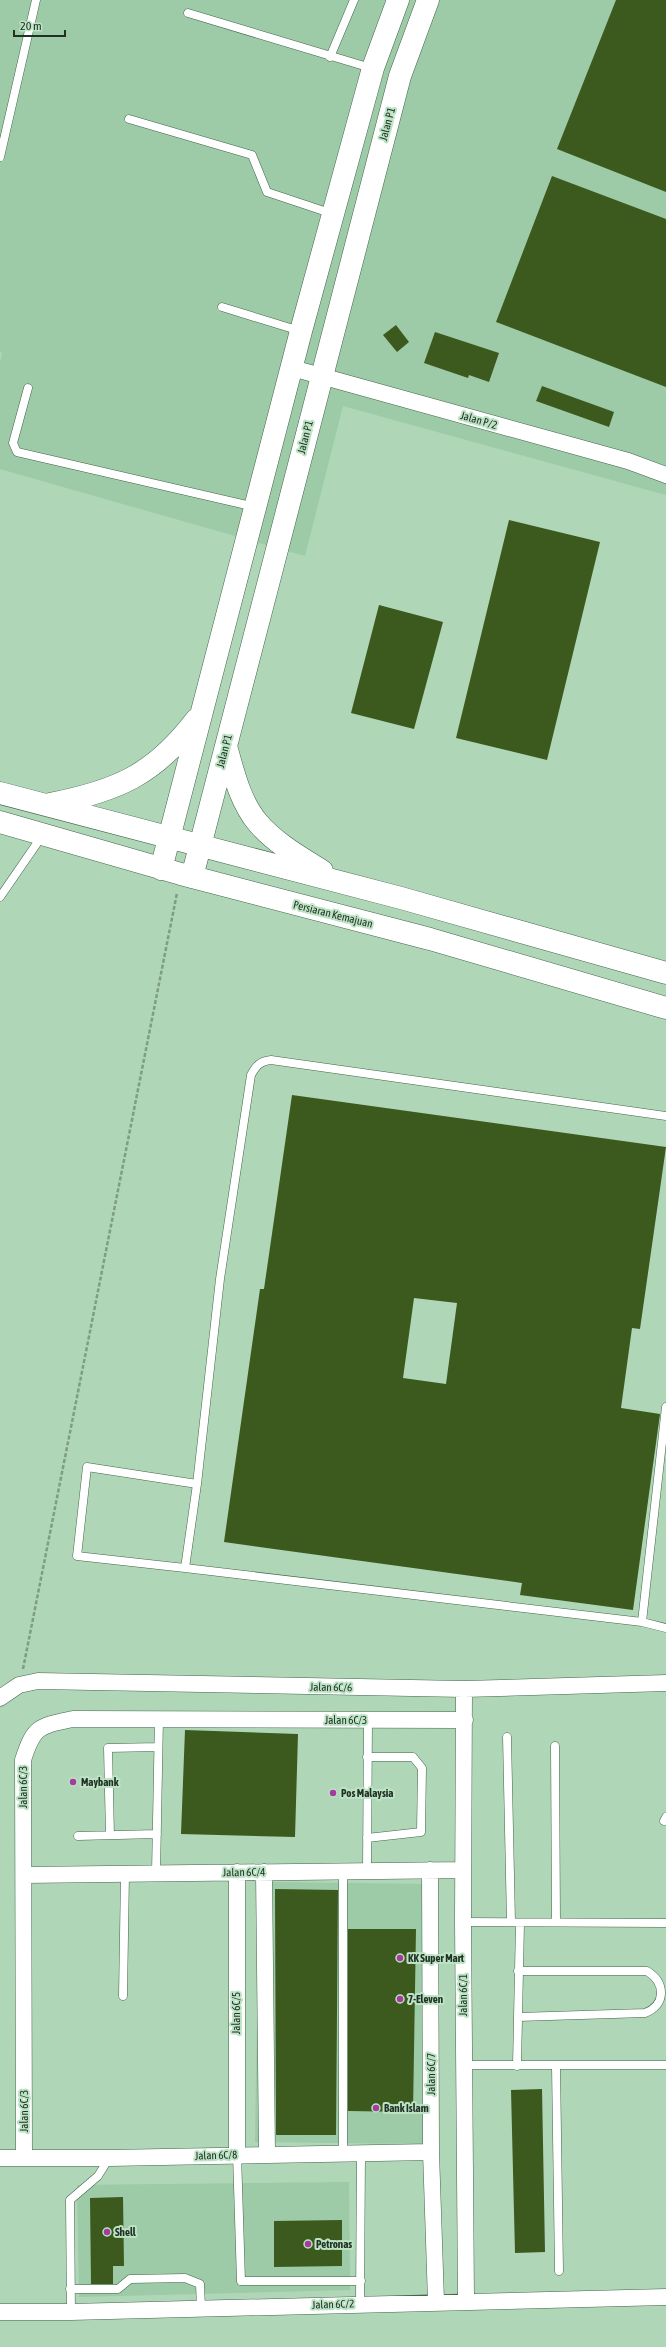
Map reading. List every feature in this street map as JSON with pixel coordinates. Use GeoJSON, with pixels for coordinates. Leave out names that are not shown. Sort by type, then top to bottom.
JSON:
{"type":"FeatureCollection","features":[{"type":"Feature","properties":{"kind":"main road"},"geometry":{"type":"LineString","coordinates":[[178,873],[169,838],[301,331],[373,68],[398,0]]}},
{"type":"Feature","properties":{"kind":"main road","name":"Jalan P1"},"geometry":{"type":"LineString","coordinates":[[178,873],[200,846],[400,76],[428,0]]}},
{"type":"Feature","properties":{"kind":"main road"},"geometry":{"type":"LineString","coordinates":[[45,805],[98,794],[126,783],[163,758],[180,740],[201,713]]}},
{"type":"Feature","properties":{"kind":"main road"},"geometry":{"type":"LineString","coordinates":[[226,746],[238,785],[258,822],[280,844],[340,882]]}},
{"type":"Feature","properties":{"kind":"main road"},"geometry":{"type":"LineString","coordinates":[[0,793],[340,882],[666,973]]}},
{"type":"Feature","properties":{"kind":"main road","name":"Persiaran Kemajuan"},"geometry":{"type":"LineString","coordinates":[[0,822],[178,873],[430,939],[666,1008]]}},
{"type":"Feature","properties":{"kind":"street","name":"Jalan P/2"},"geometry":{"type":"LineString","coordinates":[[292,368],[628,461],[666,475]]}},
{"type":"Feature","properties":{"kind":"street","name":"Jalan 6C/6"},"geometry":{"type":"LineString","coordinates":[[0,1698],[20,1685],[38,1681],[464,1689],[666,1683]]}},
{"type":"Feature","properties":{"kind":"street","name":"Jalan 6C/1"},"geometry":{"type":"LineString","coordinates":[[464,1689],[463,1922],[466,2300]]}},
{"type":"Feature","properties":{"kind":"street","name":"Jalan 6C/3"},"geometry":{"type":"LineString","coordinates":[[24,2158],[23,1760],[30,1738],[45,1725],[73,1719],[464,1720]]}},
{"type":"Feature","properties":{"kind":"street","name":"Jalan 6C/7"},"geometry":{"type":"LineString","coordinates":[[430,1870],[431,2152],[436,2301]]}},
{"type":"Feature","properties":{"kind":"street","name":"Jalan 6C/4"},"geometry":{"type":"LineString","coordinates":[[24,1875],[463,1870]]}},
{"type":"Feature","properties":{"kind":"street","name":"Jalan 6C/5"},"geometry":{"type":"LineString","coordinates":[[237,1872],[237,2154]]}},
{"type":"Feature","properties":{"kind":"street"},"geometry":{"type":"LineString","coordinates":[[264,1872],[267,2154]]}},
{"type":"Feature","properties":{"kind":"street","name":"Jalan 6C/8"},"geometry":{"type":"LineString","coordinates":[[0,2158],[109,2158],[237,2154],[431,2152]]}},
{"type":"Feature","properties":{"kind":"street","name":"Jalan 6C/2"},"geometry":{"type":"LineString","coordinates":[[0,2312],[71,2312],[466,2300],[666,2297]]}},
{"type":"Feature","properties":{"kind":"lane"},"geometry":{"type":"LineString","coordinates":[[0,157],[36,0]]}},
{"type":"Feature","properties":{"kind":"lane"},"geometry":{"type":"LineString","coordinates":[[330,57],[354,0]]}},
{"type":"Feature","properties":{"kind":"lane"},"geometry":{"type":"LineString","coordinates":[[188,13],[330,57],[373,68]]}},
{"type":"Feature","properties":{"kind":"lane"},"geometry":{"type":"LineString","coordinates":[[129,119],[252,156],[267,192],[334,214]]}},
{"type":"Feature","properties":{"kind":"lane"},"geometry":{"type":"LineString","coordinates":[[222,307],[301,331]]}},
{"type":"Feature","properties":{"kind":"lane"},"geometry":{"type":"LineString","coordinates":[[28,388],[13,443],[17,452],[256,507]]}},
{"type":"Feature","properties":{"kind":"lane"},"geometry":{"type":"LineString","coordinates":[[0,897],[44,834]]}},
{"type":"Feature","properties":{"kind":"lane"},"geometry":{"type":"LineString","coordinates":[[184,1568],[197,1484],[220,1279],[251,1075],[263,1061],[271,1060],[666,1116]]}},
{"type":"Feature","properties":{"kind":"lane"},"geometry":{"type":"LineString","coordinates":[[642,1622],[666,1407]]}},
{"type":"Feature","properties":{"kind":"lane"},"geometry":{"type":"LineString","coordinates":[[197,1484],[87,1467],[77,1556],[642,1622],[666,1628]]}},
{"type":"Feature","properties":{"kind":"lane"},"geometry":{"type":"LineString","coordinates":[[156,1873],[159,1720]]}},
{"type":"Feature","properties":{"kind":"lane"},"geometry":{"type":"LineString","coordinates":[[367,1871],[368,1720]]}},
{"type":"Feature","properties":{"kind":"lane"},"geometry":{"type":"LineString","coordinates":[[507,1737],[518,1971],[517,2066]]}},
{"type":"Feature","properties":{"kind":"lane"},"geometry":{"type":"LineString","coordinates":[[555,1746],[556,1922]]}},
{"type":"Feature","properties":{"kind":"lane"},"geometry":{"type":"LineString","coordinates":[[110,1836],[108,1748],[158,1747]]}},
{"type":"Feature","properties":{"kind":"lane"},"geometry":{"type":"LineString","coordinates":[[367,1756],[413,1757],[422,1768],[421,1832],[367,1838]]}},
{"type":"Feature","properties":{"kind":"lane"},"geometry":{"type":"LineString","coordinates":[[78,1836],[157,1834]]}},
{"type":"Feature","properties":{"kind":"lane"},"geometry":{"type":"LineString","coordinates":[[343,2153],[344,1871]]}},
{"type":"Feature","properties":{"kind":"lane"},"geometry":{"type":"LineString","coordinates":[[123,1996],[125,1874]]}},
{"type":"Feature","properties":{"kind":"lane"},"geometry":{"type":"LineString","coordinates":[[463,1922],[666,1923]]}},
{"type":"Feature","properties":{"kind":"lane"},"geometry":{"type":"LineString","coordinates":[[518,1971],[647,1971],[656,1976],[662,1984],[664,1993],[660,2003],[654,2010],[645,2014],[518,2017]]}},
{"type":"Feature","properties":{"kind":"lane"},"geometry":{"type":"LineString","coordinates":[[464,2065],[666,2065]]}},
{"type":"Feature","properties":{"kind":"lane"},"geometry":{"type":"LineString","coordinates":[[556,2066],[560,2271]]}},
{"type":"Feature","properties":{"kind":"lane"},"geometry":{"type":"LineString","coordinates":[[360,2153],[360,2303]]}},
{"type":"Feature","properties":{"kind":"lane"},"geometry":{"type":"LineString","coordinates":[[237,2154],[241,2281],[361,2281]]}},
{"type":"Feature","properties":{"kind":"lane"},"geometry":{"type":"LineString","coordinates":[[71,2312],[70,2200],[98,2176],[109,2158]]}},
{"type":"Feature","properties":{"kind":"lane"},"geometry":{"type":"LineString","coordinates":[[70,2289],[118,2289],[130,2279],[185,2278],[200,2284],[201,2308]]}},
{"type":"Feature","properties":{"kind":"path"},"geometry":{"type":"LineString","coordinates":[[20,1685],[178,873]]}},
{"type":"Feature","properties":{"kind":"shaded area"},"geometry":{"type":"Polygon","coordinates":[[[0,0],[666,0],[666,495],[343,406],[305,556],[0,469],[0,363],[2,353],[0,352],[0,0]]]}},
{"type":"Feature","properties":{"kind":"shaded area"},"geometry":{"type":"Polygon","coordinates":[[[259,1882],[432,1884],[428,2144],[255,2142],[259,1882]]]}},
{"type":"Feature","properties":{"kind":"shaded area"},"geometry":{"type":"Polygon","coordinates":[[[349,2182],[350,2290],[79,2297],[77,2185],[349,2182]]]}},
{"type":"Feature","properties":{"kind":"building"},"geometry":{"type":"Polygon","coordinates":[[[616,0],[666,0],[666,192],[557,149],[616,0]]]}},
{"type":"Feature","properties":{"kind":"building"},"geometry":{"type":"Polygon","coordinates":[[[552,176],[666,219],[666,387],[496,322],[552,176]]]}},
{"type":"Feature","properties":{"kind":"building"},"geometry":{"type":"Polygon","coordinates":[[[396,325],[409,342],[397,352],[383,335],[396,325]]]}},
{"type":"Feature","properties":{"kind":"building"},"geometry":{"type":"Polygon","coordinates":[[[435,332],[499,353],[489,382],[469,375],[468,378],[424,363],[435,332]]]}},
{"type":"Feature","properties":{"kind":"building"},"geometry":{"type":"Polygon","coordinates":[[[542,386],[614,412],[609,427],[536,401],[542,386]]]}},
{"type":"Feature","properties":{"kind":"building"},"geometry":{"type":"Polygon","coordinates":[[[509,520],[600,542],[547,760],[456,738],[509,520]]]}},
{"type":"Feature","properties":{"kind":"building"},"geometry":{"type":"Polygon","coordinates":[[[379,605],[443,622],[414,729],[351,713],[379,605]]]}},
{"type":"Feature","properties":{"kind":"building"},"geometry":{"type":"Polygon","coordinates":[[[292,1095],[666,1147],[640,1329],[632,1328],[621,1408],[660,1414],[633,1610],[520,1595],[522,1583],[224,1542],[260,1289],[264,1289],[292,1095]],[[414,1298],[403,1378],[446,1384],[457,1303],[414,1298]]]}},
{"type":"Feature","properties":{"kind":"building"},"geometry":{"type":"Polygon","coordinates":[[[185,1730],[298,1734],[295,1837],[181,1834],[185,1730]]]}},
{"type":"Feature","properties":{"kind":"building"},"geometry":{"type":"Polygon","coordinates":[[[275,1889],[338,1890],[336,2135],[276,2135],[275,1889]]]}},
{"type":"Feature","properties":{"kind":"building"},"geometry":{"type":"Polygon","coordinates":[[[348,1929],[416,1929],[413,2112],[348,2111],[348,1929]]]}},
{"type":"Feature","properties":{"kind":"building"},"geometry":{"type":"Polygon","coordinates":[[[542,2089],[545,2252],[515,2253],[511,2090],[542,2089]]]}},
{"type":"Feature","properties":{"kind":"building","name":"Shell"},"geometry":{"type":"Polygon","coordinates":[[[123,2197],[124,2266],[113,2266],[113,2284],[91,2284],[90,2198],[123,2197]]]}},
{"type":"Feature","properties":{"kind":"building","name":"Petronas"},"geometry":{"type":"Polygon","coordinates":[[[342,2220],[342,2266],[274,2267],[274,2221],[342,2220]]]}},
{"type":"Feature","properties":{"kind":"place","name":"Maybank"},"geometry":{"type":"Point","coordinates":[73,1782]}},
{"type":"Feature","properties":{"kind":"place","name":"Pos Malaysia"},"geometry":{"type":"Point","coordinates":[333,1793]}},
{"type":"Feature","properties":{"kind":"place","name":"KK Super Mart"},"geometry":{"type":"Point","coordinates":[400,1958]}},
{"type":"Feature","properties":{"kind":"place","name":"7-Eleven"},"geometry":{"type":"Point","coordinates":[400,1999]}},
{"type":"Feature","properties":{"kind":"place","name":"Bank Islam"},"geometry":{"type":"Point","coordinates":[376,2108]}},
{"type":"Feature","properties":{"kind":"place","name":"Shell"},"geometry":{"type":"Point","coordinates":[107,2232]}},
{"type":"Feature","properties":{"kind":"place","name":"Petronas"},"geometry":{"type":"Point","coordinates":[308,2244]}}]}
